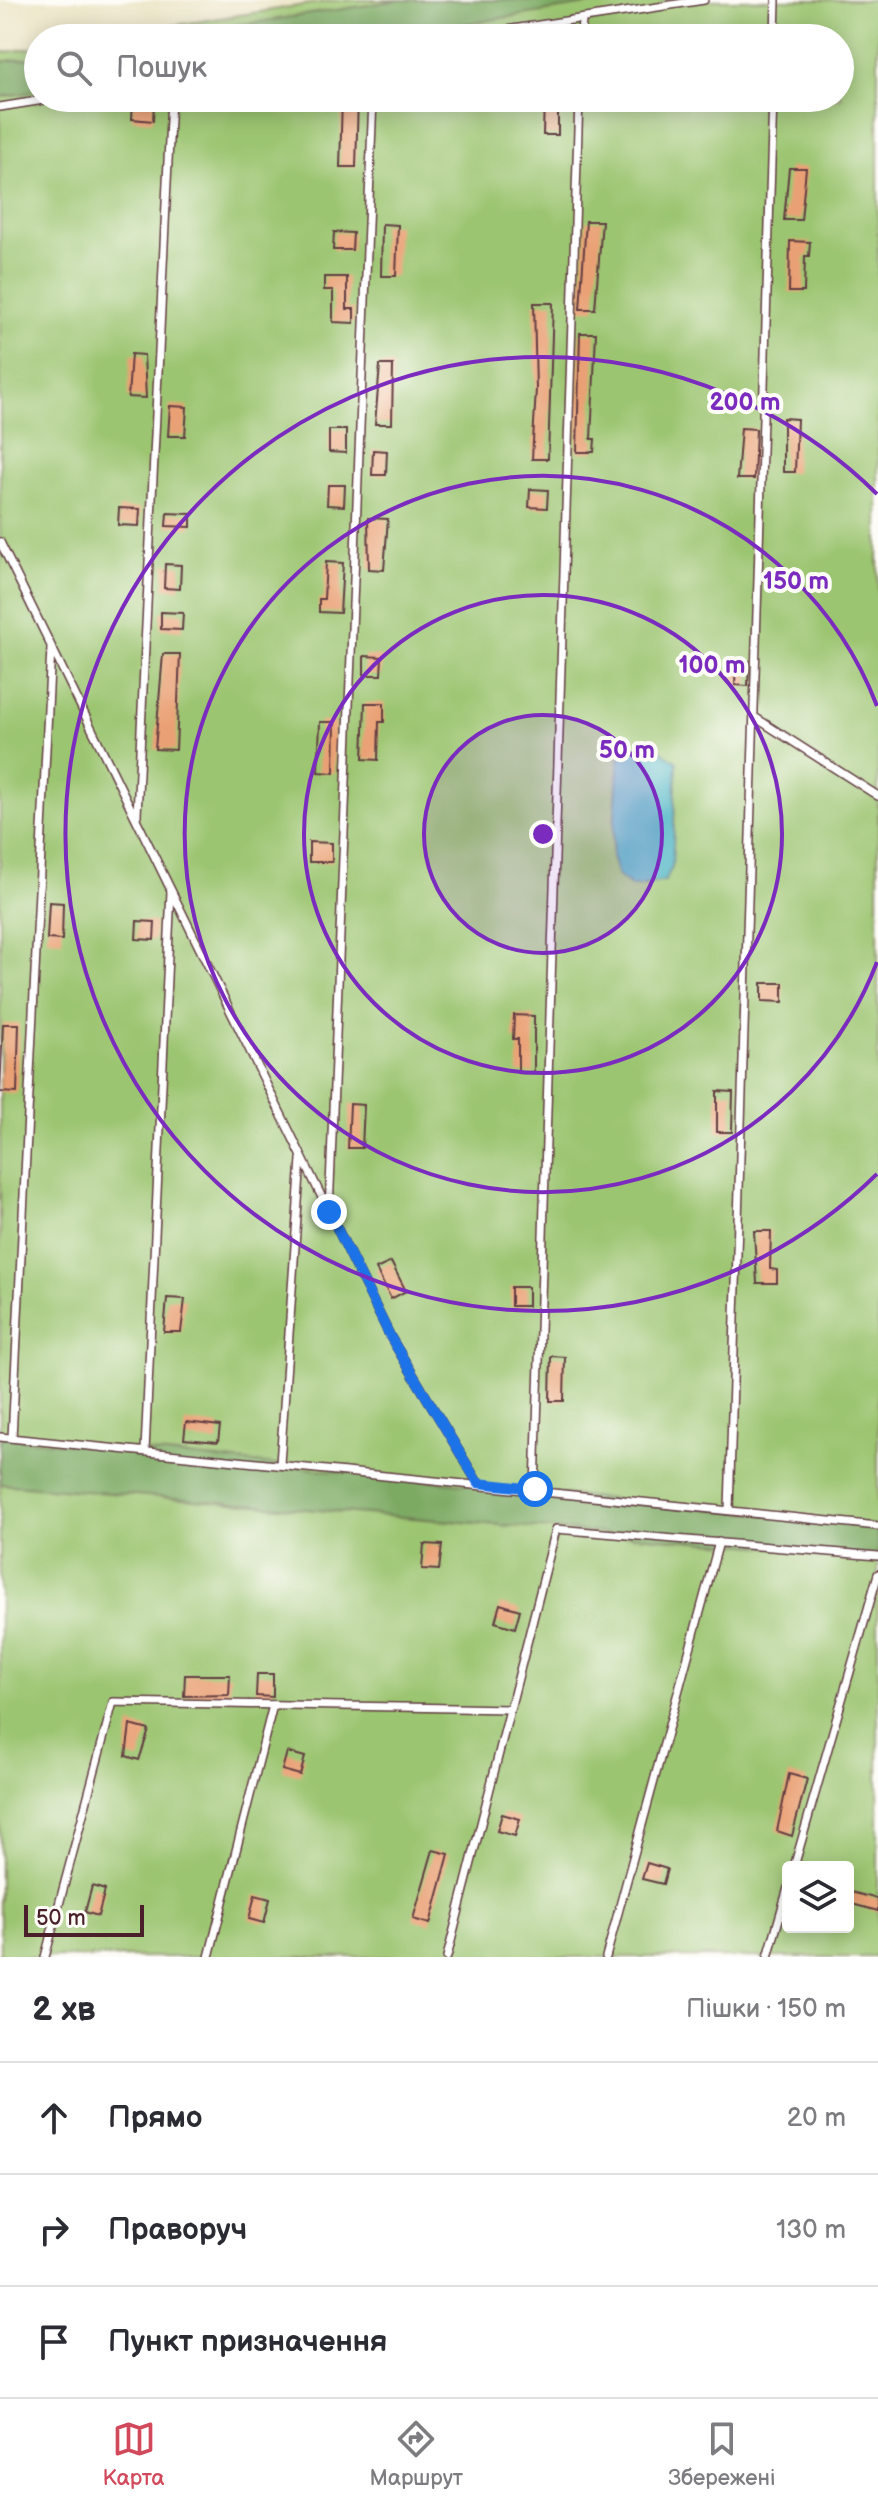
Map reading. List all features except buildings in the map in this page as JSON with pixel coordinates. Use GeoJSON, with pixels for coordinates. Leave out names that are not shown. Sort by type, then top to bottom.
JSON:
{"type":"FeatureCollection","features":[{"type":"Feature","properties":{"kind":"lane"},"geometry":{"type":"LineString","coordinates":[[548,24],[704,0]]}},
{"type":"Feature","properties":{"kind":"lane"},"geometry":{"type":"LineString","coordinates":[[775,24],[776,0]]}},
{"type":"Feature","properties":{"kind":"lane"},"geometry":{"type":"LineString","coordinates":[[582,19],[582,24]]}},
{"type":"Feature","properties":{"kind":"lane"},"geometry":{"type":"LineString","coordinates":[[0,107],[24,103]]}},
{"type":"Feature","properties":{"kind":"lane"},"geometry":{"type":"LineString","coordinates":[[136,819],[170,112]]}},
{"type":"Feature","properties":{"kind":"lane"},"geometry":{"type":"LineString","coordinates":[[329,1212],[372,112]]}},
{"type":"Feature","properties":{"kind":"lane"},"geometry":{"type":"LineString","coordinates":[[535,1489],[579,112]]}},
{"type":"Feature","properties":{"kind":"lane"},"geometry":{"type":"LineString","coordinates":[[729,1510],[773,112]]}},
{"type":"Feature","properties":{"kind":"lane"},"geometry":{"type":"LineString","coordinates":[[0,542],[391,1338],[478,1483]]}},
{"type":"Feature","properties":{"kind":"lane"},"geometry":{"type":"LineString","coordinates":[[12,1438],[51,646]]}},
{"type":"Feature","properties":{"kind":"lane"},"geometry":{"type":"LineString","coordinates":[[756,718],[878,796]]}},
{"type":"Feature","properties":{"kind":"lane"},"geometry":{"type":"LineString","coordinates":[[145,1451],[171,889]]}},
{"type":"Feature","properties":{"kind":"lane"},"geometry":{"type":"LineString","coordinates":[[280,1464],[302,1156]]}},
{"type":"Feature","properties":{"kind":"lane"},"geometry":{"type":"LineString","coordinates":[[0,1437],[478,1483],[878,1526]]}},
{"type":"Feature","properties":{"kind":"lane"},"geometry":{"type":"LineString","coordinates":[[447,1957],[556,1529],[878,1556]]}},
{"type":"Feature","properties":{"kind":"lane"},"geometry":{"type":"LineString","coordinates":[[606,1957],[719,1542]]}},
{"type":"Feature","properties":{"kind":"lane"},"geometry":{"type":"LineString","coordinates":[[796,1861],[878,1574]]}},
{"type":"Feature","properties":{"kind":"lane"},"geometry":{"type":"LineString","coordinates":[[45,1957],[113,1702],[510,1709]]}},
{"type":"Feature","properties":{"kind":"lane"},"geometry":{"type":"LineString","coordinates":[[209,1957],[273,1705]]}},
{"type":"Feature","properties":{"kind":"lane"},"geometry":{"type":"LineString","coordinates":[[768,1957],[782,1909]]}},
{"type":"Feature","properties":{"kind":"green space"},"geometry":{"type":"Polygon","coordinates":[[[336,0],[878,0],[878,1957],[0,1957],[0,53],[24,49],[24,112],[854,112],[854,24],[183,24],[336,0]]]}},
{"type":"Feature","properties":{"kind":"green space"},"geometry":{"type":"Polygon","coordinates":[[[400,0],[618,0],[465,24],[247,24],[400,0]]]}},
{"type":"Feature","properties":{"kind":"green space"},"geometry":{"type":"Polygon","coordinates":[[[24,59],[24,93],[0,97],[0,62],[24,59]]]}},
{"type":"Feature","properties":{"kind":"green space"},"geometry":{"type":"Polygon","coordinates":[[[0,1437],[878,1526],[878,1556],[0,1484],[0,1437]]]}},
{"type":"Feature","properties":{"kind":"water"},"geometry":{"type":"Polygon","coordinates":[[[654,746],[677,762],[672,867],[665,881],[632,887],[618,876],[612,857],[619,758],[634,748],[654,746]]]}},
{"type":"Feature","properties":{"kind":"route"},"geometry":{"type":"LineString","coordinates":[[329,1212],[391,1338],[478,1483],[535,1489]]}}]}
